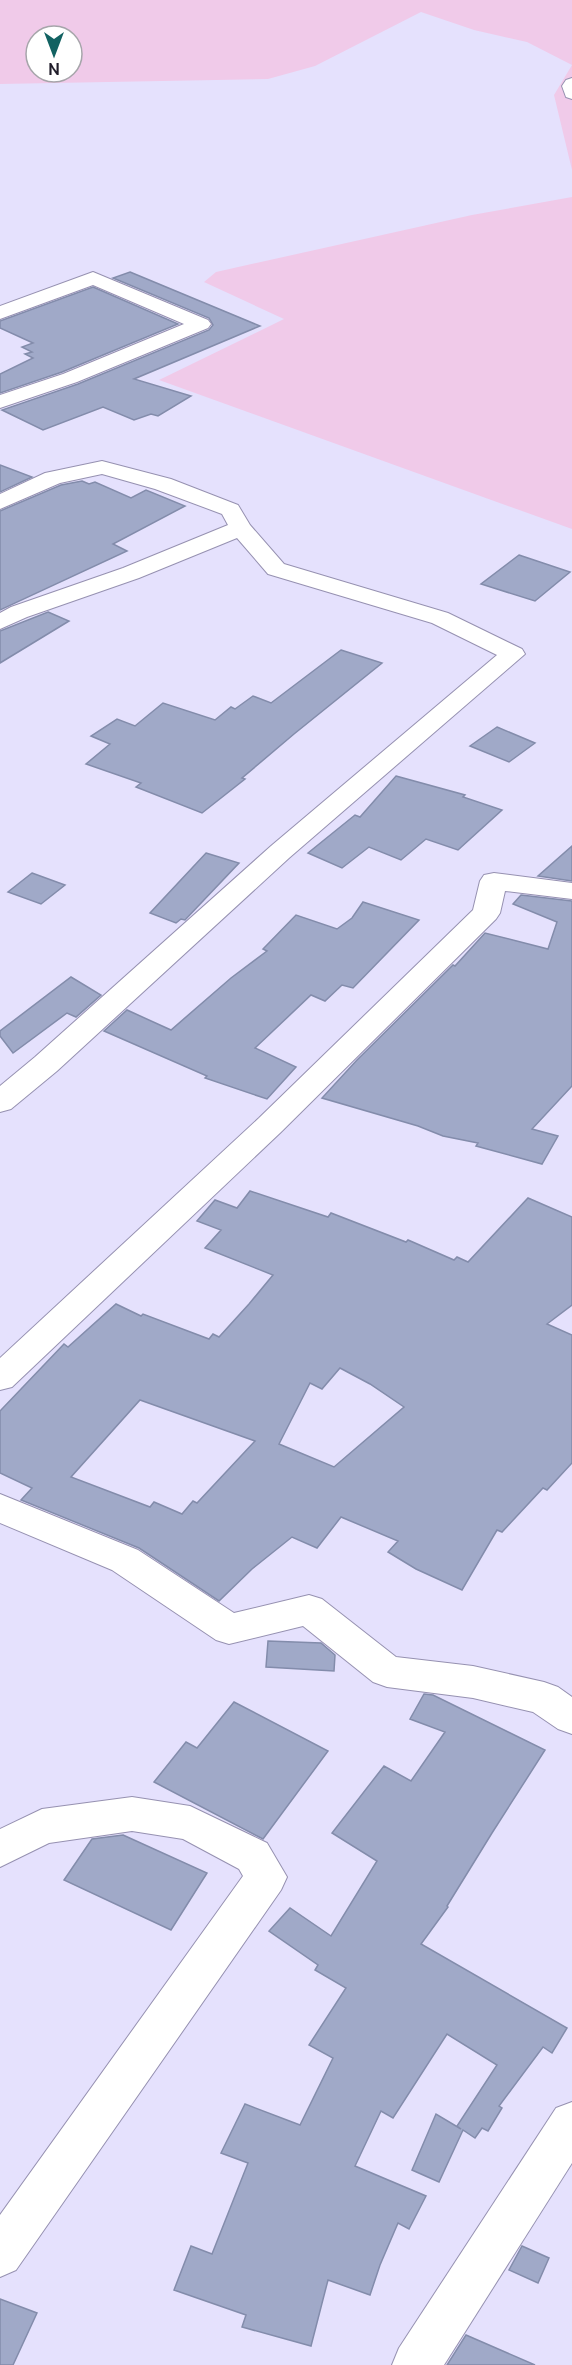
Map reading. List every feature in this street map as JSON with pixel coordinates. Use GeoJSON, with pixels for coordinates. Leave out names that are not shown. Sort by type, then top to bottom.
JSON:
{"type":"FeatureCollection","features":[{"type":"Feature","properties":{"kind":"street"},"geometry":{"type":"LineString","coordinates":[[572,83],[570,86],[572,94]]}},
{"type":"Feature","properties":{"kind":"street"},"geometry":{"type":"LineString","coordinates":[[0,313],[93,278],[201,324],[70,378],[0,402]]}},
{"type":"Feature","properties":{"kind":"street"},"geometry":{"type":"LineString","coordinates":[[0,502],[53,478],[102,467],[163,484],[230,510],[241,528],[276,568],[440,618],[513,654],[288,844],[46,1064],[0,1102]]}},
{"type":"Feature","properties":{"kind":"street"},"geometry":{"type":"LineString","coordinates":[[0,621],[19,612],[131,573],[241,528]]}},
{"type":"Feature","properties":{"kind":"street"},"geometry":{"type":"LineString","coordinates":[[0,1378],[270,1125],[486,913],[494,881],[572,891]]}},
{"type":"Feature","properties":{"kind":"street"},"geometry":{"type":"LineString","coordinates":[[0,1508],[125,1560],[229,1629],[309,1610],[387,1671],[473,1682],[544,1698],[572,1718]]}},
{"type":"Feature","properties":{"kind":"street"},"geometry":{"type":"LineString","coordinates":[[0,1849],[42,1826],[132,1814],[190,1823],[253,1856],[266,1877],[0,2254]]}},
{"type":"Feature","properties":{"kind":"street"},"geometry":{"type":"LineString","coordinates":[[416,2365],[572,2123]]}},
{"type":"Feature","properties":{"kind":"shaded area"},"geometry":{"type":"Polygon","coordinates":[[[0,0],[572,0],[572,65],[527,42],[474,30],[421,12],[315,66],[268,79],[84,82],[84,24],[24,24],[24,84],[0,84],[0,0]]]}},
{"type":"Feature","properties":{"kind":"shaded area"},"geometry":{"type":"Polygon","coordinates":[[[572,65],[572,170],[554,95],[572,65]]]}},
{"type":"Feature","properties":{"kind":"shaded area"},"geometry":{"type":"Polygon","coordinates":[[[572,197],[572,529],[159,380],[284,319],[204,282],[216,272],[472,215],[572,197]]]}},
{"type":"Feature","properties":{"kind":"building"},"geometry":{"type":"Polygon","coordinates":[[[130,272],[260,326],[134,379],[191,396],[158,416],[151,414],[134,420],[103,407],[43,430],[2,410],[78,384],[209,330],[213,325],[209,318],[113,278],[130,272]]]}},
{"type":"Feature","properties":{"kind":"building"},"geometry":{"type":"Polygon","coordinates":[[[93,287],[178,324],[62,372],[0,393],[0,374],[33,358],[25,354],[32,352],[22,347],[33,343],[0,328],[0,321],[93,287]]]}},
{"type":"Feature","properties":{"kind":"building"},"geometry":{"type":"Polygon","coordinates":[[[0,465],[32,477],[0,492],[0,465]]]}},
{"type":"Feature","properties":{"kind":"building"},"geometry":{"type":"Polygon","coordinates":[[[82,481],[89,484],[95,482],[131,498],[146,490],[185,506],[113,544],[127,551],[0,610],[0,511],[61,485],[82,481]]]}},
{"type":"Feature","properties":{"kind":"building"},"geometry":{"type":"Polygon","coordinates":[[[519,555],[570,572],[535,601],[481,584],[519,555]]]}},
{"type":"Feature","properties":{"kind":"building"},"geometry":{"type":"Polygon","coordinates":[[[48,612],[69,621],[0,663],[0,631],[48,612]]]}},
{"type":"Feature","properties":{"kind":"building"},"geometry":{"type":"Polygon","coordinates":[[[341,650],[382,663],[202,813],[136,787],[141,783],[86,764],[110,744],[91,736],[117,719],[135,726],[163,703],[215,720],[231,707],[235,709],[253,696],[271,703],[341,650]]]}},
{"type":"Feature","properties":{"kind":"building"},"geometry":{"type":"Polygon","coordinates":[[[497,727],[535,743],[509,762],[470,746],[497,727]]]}},
{"type":"Feature","properties":{"kind":"building"},"geometry":{"type":"Polygon","coordinates":[[[396,776],[465,795],[463,797],[502,810],[458,850],[426,839],[401,860],[369,847],[342,868],[308,853],[355,815],[360,817],[396,776]]]}},
{"type":"Feature","properties":{"kind":"building"},"geometry":{"type":"Polygon","coordinates":[[[572,846],[572,881],[538,876],[572,846]]]}},
{"type":"Feature","properties":{"kind":"building"},"geometry":{"type":"Polygon","coordinates":[[[206,853],[239,863],[185,920],[181,919],[176,923],[150,913],[206,853]]]}},
{"type":"Feature","properties":{"kind":"building"},"geometry":{"type":"Polygon","coordinates":[[[32,873],[65,885],[41,904],[8,892],[32,873]]]}},
{"type":"Feature","properties":{"kind":"building"},"geometry":{"type":"Polygon","coordinates":[[[521,895],[572,901],[572,1086],[532,1129],[558,1136],[542,1164],[322,1098],[357,1060],[453,965],[455,966],[485,933],[548,949],[557,922],[513,904],[521,895]]]}},
{"type":"Feature","properties":{"kind":"building"},"geometry":{"type":"Polygon","coordinates":[[[363,902],[419,920],[353,988],[342,985],[325,1001],[311,995],[255,1048],[296,1067],[267,1099],[205,1078],[207,1076],[104,1031],[127,1010],[171,1030],[231,978],[267,951],[263,949],[296,915],[337,929],[352,918],[363,902]]]}},
{"type":"Feature","properties":{"kind":"building"},"geometry":{"type":"Polygon","coordinates":[[[71,977],[101,995],[76,1017],[67,1013],[13,1053],[0,1036],[0,1031],[71,977]]]}},
{"type":"Feature","properties":{"kind":"building"},"geometry":{"type":"Polygon","coordinates":[[[250,1191],[328,1217],[331,1213],[406,1242],[408,1240],[454,1260],[457,1257],[468,1262],[528,1198],[572,1217],[572,1305],[547,1324],[572,1335],[572,1463],[547,1490],[543,1488],[502,1532],[497,1530],[462,1590],[416,1569],[388,1552],[398,1541],[341,1517],[317,1548],[292,1537],[252,1569],[219,1601],[139,1548],[21,1500],[32,1488],[0,1473],[0,1411],[64,1344],[68,1347],[116,1304],[141,1316],[143,1314],[209,1339],[213,1334],[219,1337],[249,1304],[273,1275],[205,1248],[221,1230],[197,1221],[215,1200],[237,1208],[250,1191]],[[340,1368],[322,1389],[310,1383],[279,1444],[334,1467],[404,1407],[370,1384],[340,1368]],[[140,1400],[71,1477],[150,1507],[154,1502],[182,1514],[193,1501],[197,1503],[255,1441],[140,1400]]]}},
{"type":"Feature","properties":{"kind":"building"},"geometry":{"type":"Polygon","coordinates":[[[268,1641],[321,1643],[335,1655],[334,1671],[266,1667],[268,1641]]]}},
{"type":"Feature","properties":{"kind":"building"},"geometry":{"type":"Polygon","coordinates":[[[424,1694],[433,1695],[545,1750],[448,1907],[421,1944],[567,2028],[552,2053],[543,2047],[499,2106],[502,2108],[488,2131],[482,2128],[475,2138],[463,2130],[439,2182],[412,2170],[436,2114],[461,2129],[457,2126],[497,2065],[447,2034],[393,2118],[381,2111],[355,2166],[426,2196],[409,2229],[398,2223],[370,2295],[328,2280],[311,2346],[242,2327],[246,2315],[174,2290],[191,2246],[212,2254],[248,2163],[221,2153],[245,2104],[300,2125],[333,2058],[309,2045],[346,1988],[315,1970],[318,1965],[269,1931],[290,1908],[331,1936],[377,1861],[332,1833],[384,1766],[411,1781],[445,1732],[410,1719],[424,1694]]]}},
{"type":"Feature","properties":{"kind":"building"},"geometry":{"type":"Polygon","coordinates":[[[234,1702],[328,1751],[263,1839],[154,1782],[186,1742],[197,1748],[234,1702]]]}},
{"type":"Feature","properties":{"kind":"building"},"geometry":{"type":"Polygon","coordinates":[[[123,1835],[207,1873],[171,1930],[64,1880],[92,1839],[123,1835]]]}},
{"type":"Feature","properties":{"kind":"building"},"geometry":{"type":"Polygon","coordinates":[[[522,2246],[549,2258],[538,2283],[509,2270],[522,2246]]]}},
{"type":"Feature","properties":{"kind":"building"},"geometry":{"type":"Polygon","coordinates":[[[0,2299],[37,2313],[13,2365],[0,2365],[0,2299]]]}},
{"type":"Feature","properties":{"kind":"building"},"geometry":{"type":"Polygon","coordinates":[[[466,2335],[535,2365],[447,2365],[466,2335]]]}}]}
